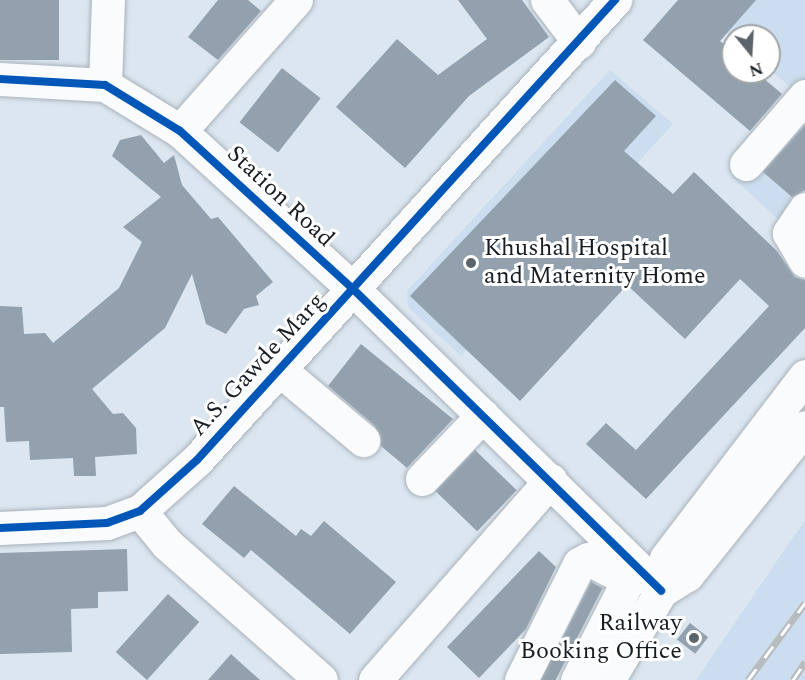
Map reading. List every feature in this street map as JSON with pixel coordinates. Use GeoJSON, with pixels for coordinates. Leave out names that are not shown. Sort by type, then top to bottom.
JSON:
{"type":"FeatureCollection","features":[{"type":"Feature","properties":{"kind":"street"},"geometry":{"type":"LineString","coordinates":[[0,79],[105,85],[108,0]]}},
{"type":"Feature","properties":{"kind":"street"},"geometry":{"type":"LineString","coordinates":[[180,131],[296,0]]}},
{"type":"Feature","properties":{"kind":"street"},"geometry":{"type":"LineString","coordinates":[[547,0],[579,42]]}},
{"type":"Feature","properties":{"kind":"street","name":"A.S. Gawde Marg"},"geometry":{"type":"LineString","coordinates":[[0,528],[107,523],[140,511],[197,460],[354,291],[615,0]]}},
{"type":"Feature","properties":{"kind":"street","name":"Station Road"},"geometry":{"type":"LineString","coordinates":[[105,85],[180,131],[354,291],[551,480],[621,565],[661,591]]}},
{"type":"Feature","properties":{"kind":"street"},"geometry":{"type":"LineString","coordinates":[[746,164],[805,96]]}},
{"type":"Feature","properties":{"kind":"street"},"geometry":{"type":"LineString","coordinates":[[805,209],[789,232],[805,261]]}},
{"type":"Feature","properties":{"kind":"street"},"geometry":{"type":"LineString","coordinates":[[280,370],[363,440]]}},
{"type":"Feature","properties":{"kind":"street"},"geometry":{"type":"LineString","coordinates":[[608,680],[661,591],[666,558],[805,376]]}},
{"type":"Feature","properties":{"kind":"street"},"geometry":{"type":"LineString","coordinates":[[422,479],[483,415]]}},
{"type":"Feature","properties":{"kind":"street"},"geometry":{"type":"LineString","coordinates":[[661,591],[687,575],[805,427]]}},
{"type":"Feature","properties":{"kind":"street"},"geometry":{"type":"LineString","coordinates":[[375,680],[551,480]]}},
{"type":"Feature","properties":{"kind":"street"},"geometry":{"type":"LineString","coordinates":[[140,511],[167,544],[321,680]]}},
{"type":"Feature","properties":{"kind":"street"},"geometry":{"type":"LineString","coordinates":[[521,680],[581,561],[621,565],[626,584],[577,680]]}},
{"type":"Feature","properties":{"kind":"street"},"geometry":{"type":"LineString","coordinates":[[611,612],[640,626]]}},
{"type":"Feature","properties":{"kind":"shaded area"},"geometry":{"type":"Polygon","coordinates":[[[687,0],[805,0],[805,244],[732,177],[804,98],[781,79],[781,24],[721,24],[721,28],[687,0]]]}},
{"type":"Feature","properties":{"kind":"shaded area"},"geometry":{"type":"Polygon","coordinates":[[[610,70],[673,124],[461,356],[408,307],[407,291],[610,70]]]}},
{"type":"Feature","properties":{"kind":"shaded area"},"geometry":{"type":"Polygon","coordinates":[[[805,520],[805,680],[696,680],[805,520]]]}},
{"type":"Feature","properties":{"kind":"building"},"geometry":{"type":"Polygon","coordinates":[[[0,0],[59,0],[59,60],[0,60],[0,0]]]}},
{"type":"Feature","properties":{"kind":"building"},"geometry":{"type":"Polygon","coordinates":[[[218,0],[248,0],[261,11],[218,60],[188,37],[218,0]]]}},
{"type":"Feature","properties":{"kind":"building"},"geometry":{"type":"Polygon","coordinates":[[[458,0],[522,0],[549,37],[469,96],[405,168],[336,107],[397,39],[438,75],[487,39],[458,0]]]}},
{"type":"Feature","properties":{"kind":"building"},"geometry":{"type":"Polygon","coordinates":[[[678,0],[756,0],[735,24],[721,24],[721,84],[770,84],[782,94],[750,131],[643,40],[678,0]]]}},
{"type":"Feature","properties":{"kind":"building"},"geometry":{"type":"Polygon","coordinates":[[[282,68],[321,98],[278,153],[240,122],[282,68]]]}},
{"type":"Feature","properties":{"kind":"building"},"geometry":{"type":"Polygon","coordinates":[[[615,80],[656,116],[624,151],[673,194],[694,172],[777,251],[795,277],[805,280],[805,328],[646,499],[586,444],[606,423],[636,450],[769,306],[740,279],[685,339],[627,285],[520,401],[410,296],[615,80]]]}},
{"type":"Feature","properties":{"kind":"building"},"geometry":{"type":"Polygon","coordinates":[[[805,125],[805,190],[792,197],[763,172],[805,125]]]}},
{"type":"Feature","properties":{"kind":"building"},"geometry":{"type":"Polygon","coordinates":[[[141,135],[164,163],[174,155],[182,185],[211,219],[218,217],[273,282],[256,296],[259,305],[244,309],[226,334],[206,324],[192,274],[165,328],[92,389],[113,414],[123,413],[136,428],[137,454],[95,457],[96,476],[74,476],[73,458],[30,460],[29,441],[6,442],[4,407],[0,407],[0,306],[22,307],[24,334],[45,333],[53,343],[119,288],[142,242],[123,227],[161,197],[112,156],[120,140],[141,135]]]}},
{"type":"Feature","properties":{"kind":"building"},"geometry":{"type":"Polygon","coordinates":[[[361,344],[453,419],[407,468],[381,446],[375,426],[328,386],[361,344]]]}},
{"type":"Feature","properties":{"kind":"building"},"geometry":{"type":"Polygon","coordinates":[[[475,450],[517,490],[477,531],[435,491],[475,450]]]}},
{"type":"Feature","properties":{"kind":"building"},"geometry":{"type":"Polygon","coordinates":[[[234,486],[296,536],[301,529],[311,536],[324,521],[396,582],[350,634],[251,550],[244,558],[202,524],[234,486]]]}},
{"type":"Feature","properties":{"kind":"building"},"geometry":{"type":"Polygon","coordinates":[[[127,549],[128,591],[98,592],[98,608],[71,609],[72,652],[0,654],[0,553],[127,549]]]}},
{"type":"Feature","properties":{"kind":"building"},"geometry":{"type":"Polygon","coordinates":[[[539,551],[556,567],[526,629],[479,678],[447,647],[539,551]]]}},
{"type":"Feature","properties":{"kind":"building"},"geometry":{"type":"Polygon","coordinates":[[[591,582],[603,588],[556,680],[541,680],[591,582]]]}},
{"type":"Feature","properties":{"kind":"building"},"geometry":{"type":"Polygon","coordinates":[[[168,594],[199,622],[147,680],[116,652],[168,594]]]}},
{"type":"Feature","properties":{"kind":"building"},"geometry":{"type":"Polygon","coordinates":[[[690,623],[708,637],[695,654],[677,640],[690,623]]]}},
{"type":"Feature","properties":{"kind":"building"},"geometry":{"type":"Polygon","coordinates":[[[231,654],[260,680],[208,680],[231,654]]]}},
{"type":"Feature","properties":{"kind":"railway"},"geometry":{"type":"LineString","coordinates":[[748,680],[805,603]]}},
{"type":"Feature","properties":{"kind":"railway"},"geometry":{"type":"LineString","coordinates":[[793,680],[805,662]]}},
{"type":"Feature","properties":{"kind":"cycle path"},"geometry":{"type":"LineString","coordinates":[[0,528],[107,523],[140,511],[197,460],[615,0]]}},
{"type":"Feature","properties":{"kind":"cycle path"},"geometry":{"type":"LineString","coordinates":[[0,79],[105,85],[180,131],[354,290],[661,591]]}},
{"type":"Feature","properties":{"kind":"place","name":"Khushal Hospital and Maternity Home"},"geometry":{"type":"Point","coordinates":[471,263]}},
{"type":"Feature","properties":{"kind":"place","name":"Railway Booking Office"},"geometry":{"type":"Point","coordinates":[694,638]}}]}
